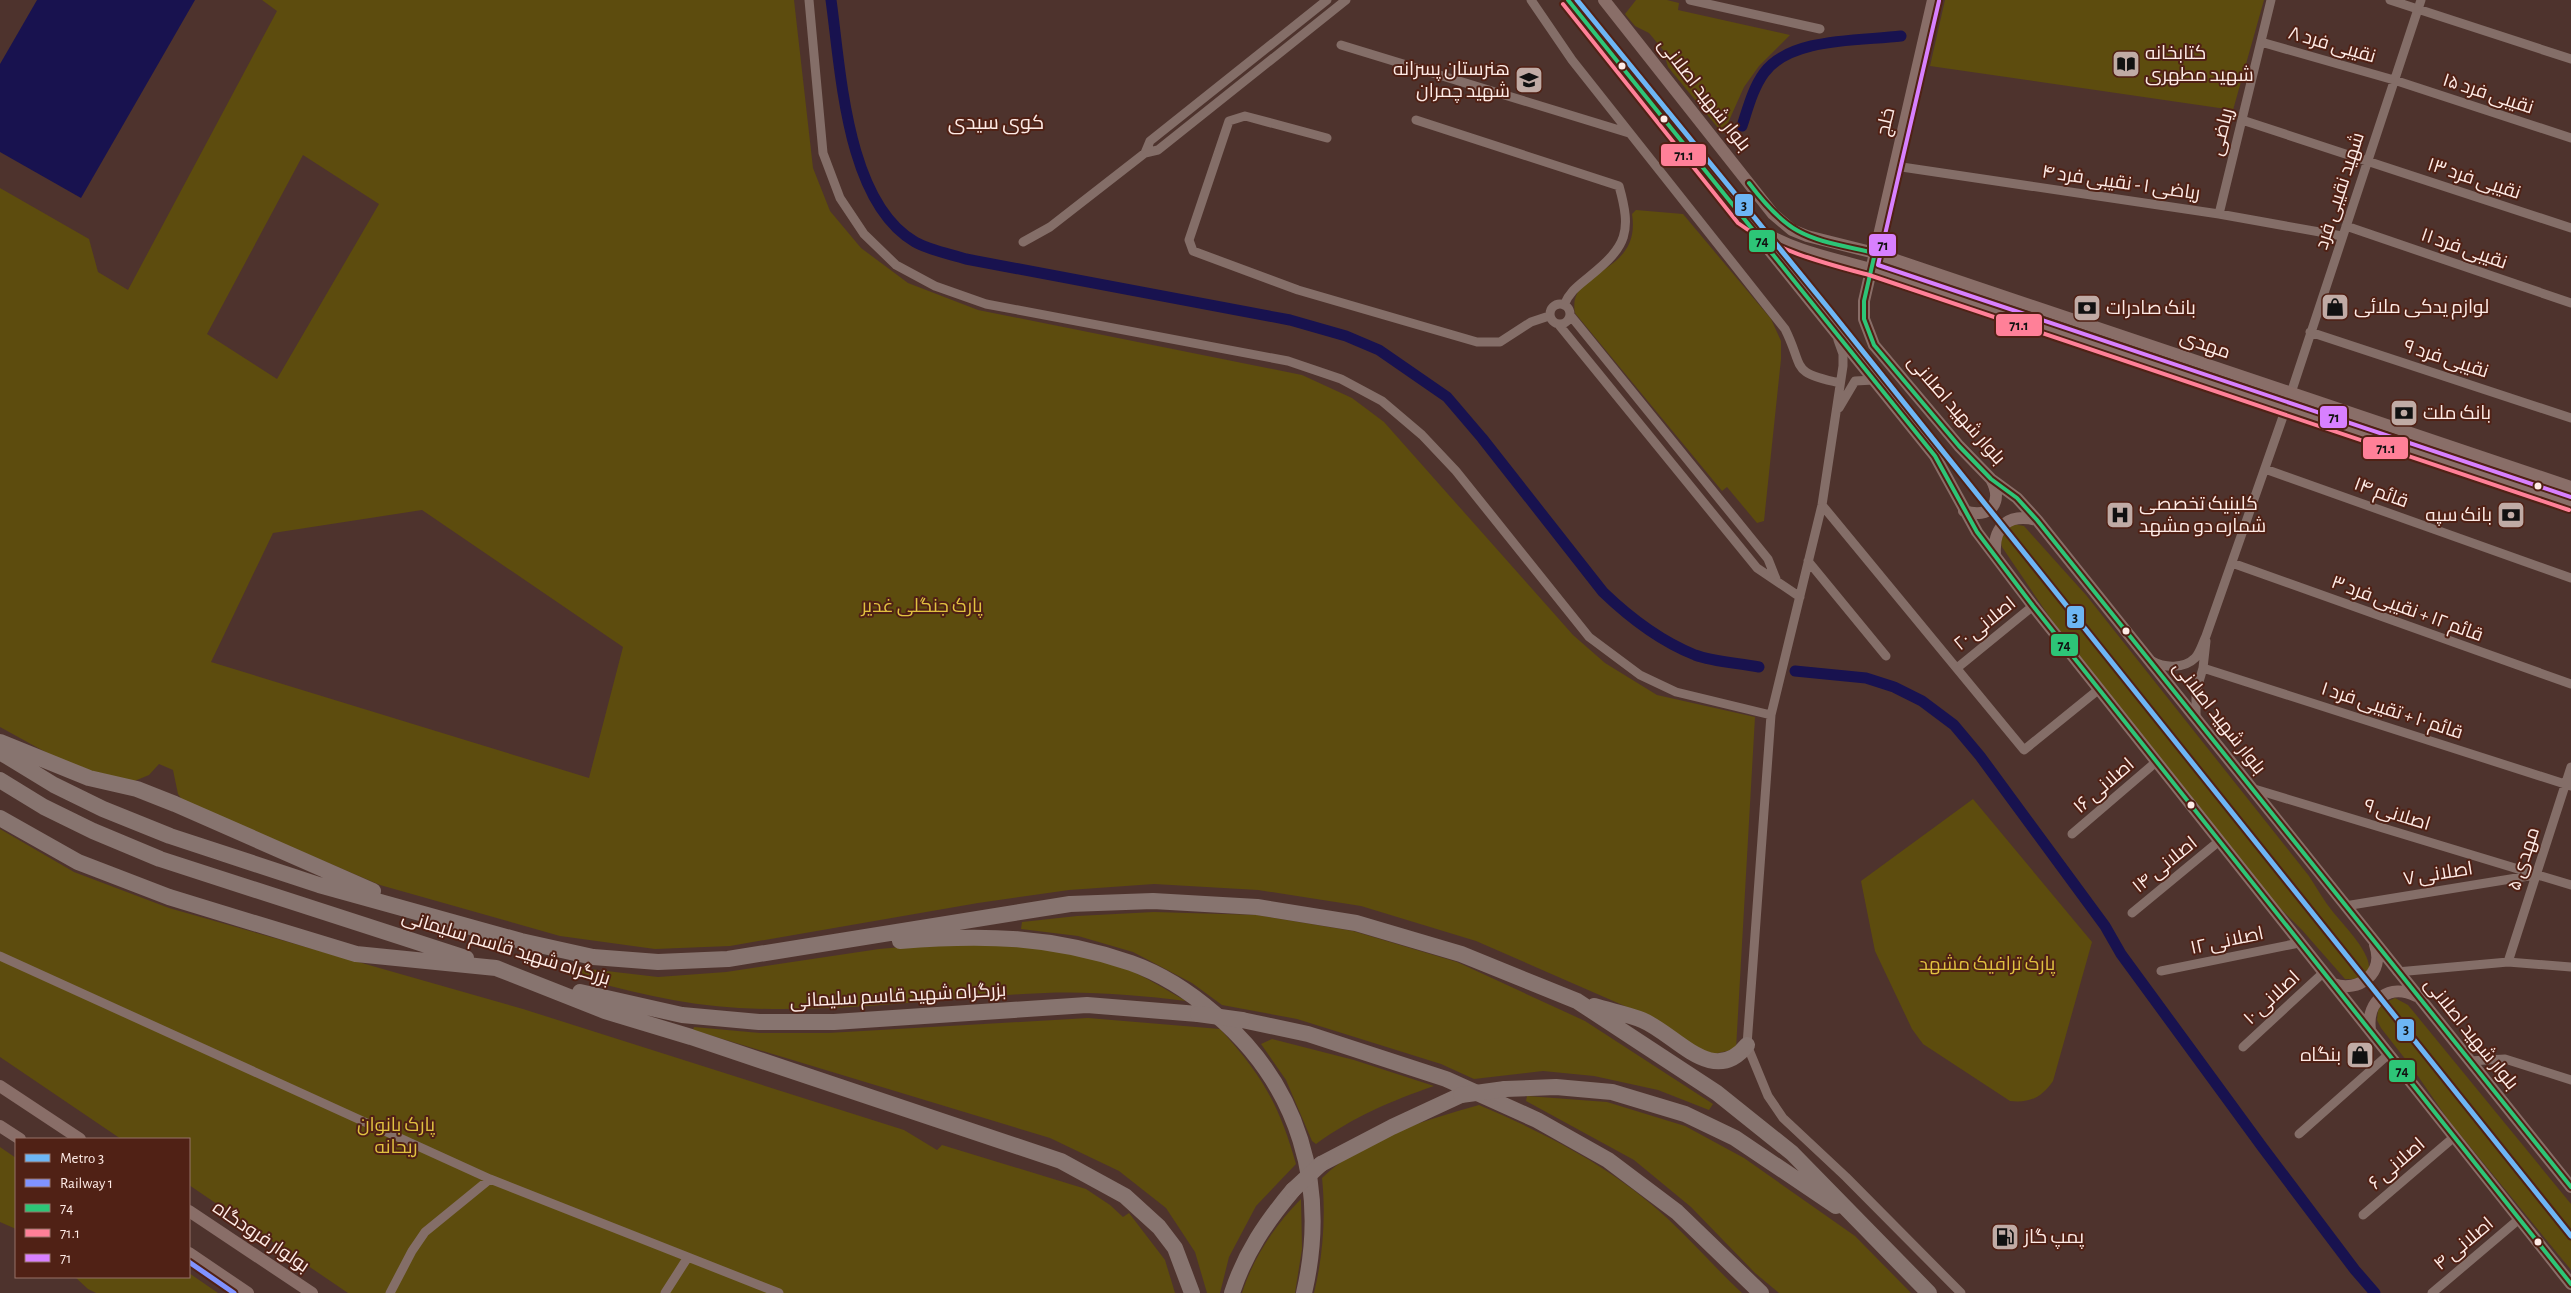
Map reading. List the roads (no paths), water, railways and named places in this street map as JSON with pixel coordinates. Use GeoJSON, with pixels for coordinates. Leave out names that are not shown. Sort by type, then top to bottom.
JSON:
{"type":"FeatureCollection","features":[{"type":"Feature","properties":{"kind":"highway"},"geometry":{"type":"LineString","coordinates":[[0,742],[88,778],[136,789],[175,804],[425,914]]}},
{"type":"Feature","properties":{"kind":"highway","name":"بزرگراه شهید قاسم سلیمانی"},"geometry":{"type":"LineString","coordinates":[[0,752],[103,809],[170,836],[319,885],[521,941],[593,957],[658,962],[728,959],[790,950]]}},
{"type":"Feature","properties":{"kind":"highway","name":"بزرگراه شهید قاسم سلیمانی"},"geometry":{"type":"LineString","coordinates":[[0,780],[44,807],[160,859],[496,968],[599,997],[682,1015],[759,1022],[834,1022],[1087,1006],[1198,1014],[1242,1020],[1308,1034],[1446,1079],[1537,1120],[1608,1160],[1677,1212],[1761,1293]]}},
{"type":"Feature","properties":{"kind":"highway"},"geometry":{"type":"LineString","coordinates":[[0,818],[78,862],[169,897],[356,954],[496,968],[605,1012],[691,1037],[1061,1161],[1125,1196],[1159,1227],[1175,1248],[1192,1293]]}},
{"type":"Feature","properties":{"kind":"highway"},"geometry":{"type":"LineString","coordinates":[[790,950],[1070,904],[1154,901],[1257,907],[1356,923],[1461,954],[1577,1001],[1643,1020],[1704,1059],[1717,1062],[1738,1056],[1747,1044]]}},
{"type":"Feature","properties":{"kind":"highway"},"geometry":{"type":"LineString","coordinates":[[790,950],[948,937],[1020,938],[1074,947],[1133,964],[1191,993],[1239,1034],[1270,1073],[1291,1113],[1307,1165],[1313,1208],[1313,1249],[1304,1293]]}},
{"type":"Feature","properties":{"kind":"highway"},"geometry":{"type":"LineString","coordinates":[[1577,1001],[1724,1099],[1792,1153],[1929,1293]]}},
{"type":"Feature","properties":{"kind":"highway"},"geometry":{"type":"LineString","coordinates":[[1232,1293],[1241,1265],[1265,1223],[1293,1190],[1321,1164],[1392,1127],[1461,1095],[1505,1089],[1556,1087],[1612,1092],[1685,1114],[1735,1138],[1866,1227]]}},
{"type":"Feature","properties":{"kind":"main road"},"geometry":{"type":"LineString","coordinates":[[1568,0],[1935,456],[1964,511],[2098,690],[2370,1030],[2518,1220],[2571,1284]]}},
{"type":"Feature","properties":{"kind":"main road","name":"خلج"},"geometry":{"type":"LineString","coordinates":[[1871,269],[1933,0]]}},
{"type":"Feature","properties":{"kind":"main road","name":"بلوار شهید اصلانی"},"geometry":{"type":"LineString","coordinates":[[1608,1],[1773,214]]}},
{"type":"Feature","properties":{"kind":"main road","name":"مهدی"},"geometry":{"type":"LineString","coordinates":[[1773,214],[1792,230],[1807,236],[1875,253],[2571,487]]}},
{"type":"Feature","properties":{"kind":"main road","name":"مهدی"},"geometry":{"type":"LineString","coordinates":[[1743,219],[1769,236],[1802,250],[1871,269],[2571,504]]}},
{"type":"Feature","properties":{"kind":"main road","name":"بلوار شهید اصلانی"},"geometry":{"type":"LineString","coordinates":[[1871,269],[1864,301],[1864,319],[1874,345],[1960,446],[1991,479],[2017,498],[2037,520],[2416,996],[2571,1187]]}},
{"type":"Feature","properties":{"kind":"main road"},"geometry":{"type":"LineString","coordinates":[[1964,511],[1976,515],[1988,512],[1996,502],[1997,490],[1991,479]]}},
{"type":"Feature","properties":{"kind":"main road"},"geometry":{"type":"LineString","coordinates":[[1995,554],[1994,541],[2000,528],[2010,520],[2024,517],[2037,520]]}},
{"type":"Feature","properties":{"kind":"main road"},"geometry":{"type":"LineString","coordinates":[[2332,984],[2352,987],[2369,978],[2377,960],[2373,942]]}},
{"type":"Feature","properties":{"kind":"main road"},"geometry":{"type":"LineString","coordinates":[[2370,1030],[2370,1011],[2381,996],[2399,990],[2416,996]]}},
{"type":"Feature","properties":{"kind":"main road"},"geometry":{"type":"LineString","coordinates":[[0,1086],[78,1138]]}},
{"type":"Feature","properties":{"kind":"main road"},"geometry":{"type":"LineString","coordinates":[[0,1126],[18,1138]]}},
{"type":"Feature","properties":{"kind":"main road","name":"بولوار فرودگاه"},"geometry":{"type":"LineString","coordinates":[[190,1212],[312,1293]]}},
{"type":"Feature","properties":{"kind":"main road"},"geometry":{"type":"LineString","coordinates":[[190,1254],[248,1293]]}},
{"type":"Feature","properties":{"kind":"street"},"geometry":{"type":"LineString","coordinates":[[809,0],[823,153],[840,198],[864,234],[896,265],[935,286],[986,304],[1288,361],[1342,379],[1382,401],[1433,447],[1456,471],[1589,637],[1640,676],[1676,692],[1771,715]]}},
{"type":"Feature","properties":{"kind":"street"},"geometry":{"type":"LineString","coordinates":[[1145,153],[1150,141],[1327,0]]}},
{"type":"Feature","properties":{"kind":"street"},"geometry":{"type":"LineString","coordinates":[[1023,242],[1050,227],[1145,153],[1158,150],[1346,0]]}},
{"type":"Feature","properties":{"kind":"street"},"geometry":{"type":"LineString","coordinates":[[1531,0],[1572,60],[1785,329],[1792,343],[1795,359],[1802,369],[1810,376],[1840,383]]}},
{"type":"Feature","properties":{"kind":"street"},"geometry":{"type":"LineString","coordinates":[[1690,0],[1820,29]]}},
{"type":"Feature","properties":{"kind":"street","name":"ریاضی"},"geometry":{"type":"LineString","coordinates":[[2219,214],[2271,0]]}},
{"type":"Feature","properties":{"kind":"street"},"geometry":{"type":"LineString","coordinates":[[2390,0],[2420,4],[2571,59]]}},
{"type":"Feature","properties":{"kind":"street","name":"شهید نقیبی فرد"},"geometry":{"type":"LineString","coordinates":[[2206,636],[2286,408],[2420,4]]}},
{"type":"Feature","properties":{"kind":"street","name":"نقیبی فرد ۸"},"geometry":{"type":"LineString","coordinates":[[2261,42],[2394,80]]}},
{"type":"Feature","properties":{"kind":"street"},"geometry":{"type":"LineString","coordinates":[[1341,45],[1629,133]]}},
{"type":"Feature","properties":{"kind":"street","name":"نقیبی فرد ۱۵"},"geometry":{"type":"LineString","coordinates":[[2394,80],[2571,138]]}},
{"type":"Feature","properties":{"kind":"street"},"geometry":{"type":"LineString","coordinates":[[1327,138],[1245,116],[1229,121],[1189,240],[1193,251],[1298,290],[1477,342],[1500,342],[1531,322],[1550,316]]}},
{"type":"Feature","properties":{"kind":"street"},"geometry":{"type":"LineString","coordinates":[[1416,120],[1619,186],[1627,213],[1624,240],[1609,261],[1569,293],[1564,305]]}},
{"type":"Feature","properties":{"kind":"street","name":"نقیبی فرد ۱۳"},"geometry":{"type":"LineString","coordinates":[[2242,120],[2571,228]]}},
{"type":"Feature","properties":{"kind":"street","name":"ریاضی ۱ - نقیبی فرد ۴"},"geometry":{"type":"LineString","coordinates":[[1895,166],[2219,214],[2342,236]]}},
{"type":"Feature","properties":{"kind":"street","name":"نقیبی فرد ۱۱"},"geometry":{"type":"LineString","coordinates":[[2346,226],[2571,303]]}},
{"type":"Feature","properties":{"kind":"street"},"geometry":{"type":"LineString","coordinates":[[1564,305],[1554,306],[1550,316],[1553,322],[1559,324],[1757,568],[1776,579],[1800,597]]}},
{"type":"Feature","properties":{"kind":"street"},"geometry":{"type":"LineString","coordinates":[[1564,305],[1570,316],[1768,559],[1776,579]]}},
{"type":"Feature","properties":{"kind":"street"},"geometry":{"type":"LineString","coordinates":[[1559,324],[1564,323],[1570,316]]}},
{"type":"Feature","properties":{"kind":"street","name":"نقیبی فرد ۹"},"geometry":{"type":"LineString","coordinates":[[2310,332],[2571,418]]}},
{"type":"Feature","properties":{"kind":"street"},"geometry":{"type":"LineString","coordinates":[[1835,333],[1843,354],[1844,366],[1840,383],[1838,411],[1822,505],[1771,715],[1747,1044],[1768,1096],[1783,1118],[1846,1177],[1961,1293]]}},
{"type":"Feature","properties":{"kind":"street"},"geometry":{"type":"LineString","coordinates":[[1610,388],[1622,379]]}},
{"type":"Feature","properties":{"kind":"street"},"geometry":{"type":"LineString","coordinates":[[1838,411],[1855,381],[1874,380]]}},
{"type":"Feature","properties":{"kind":"street"},"geometry":{"type":"LineString","coordinates":[[1671,462],[1682,453]]}},
{"type":"Feature","properties":{"kind":"street","name":"قائم ۱۴"},"geometry":{"type":"LineString","coordinates":[[2265,469],[2571,578]]}},
{"type":"Feature","properties":{"kind":"street"},"geometry":{"type":"LineString","coordinates":[[1822,505],[2024,750],[2098,690]]}},
{"type":"Feature","properties":{"kind":"street"},"geometry":{"type":"LineString","coordinates":[[1716,518],[1726,509]]}},
{"type":"Feature","properties":{"kind":"street"},"geometry":{"type":"LineString","coordinates":[[1740,547],[1751,538]]}},
{"type":"Feature","properties":{"kind":"street"},"geometry":{"type":"LineString","coordinates":[[1808,561],[1886,656]]}},
{"type":"Feature","properties":{"kind":"street","name":"قائم ۱۲ + نقیبی فرد ۳"},"geometry":{"type":"LineString","coordinates":[[2232,564],[2571,684]]}},
{"type":"Feature","properties":{"kind":"street","name":"اصلانی ۲۰"},"geometry":{"type":"LineString","coordinates":[[1957,668],[2034,606]]}},
{"type":"Feature","properties":{"kind":"street"},"geometry":{"type":"LineString","coordinates":[[2149,660],[2159,665],[2172,667],[2184,664],[2195,658],[2206,636]]}},
{"type":"Feature","properties":{"kind":"street"},"geometry":{"type":"LineString","coordinates":[[2196,718],[2196,692],[2203,668],[2206,636]]}},
{"type":"Feature","properties":{"kind":"street","name":"قائم ۱۰ + تقیبی فرد ۱"},"geometry":{"type":"LineString","coordinates":[[2203,668],[2568,785]]}},
{"type":"Feature","properties":{"kind":"street","name":"اصلانی ۱۶"},"geometry":{"type":"LineString","coordinates":[[2072,834],[2156,762]]}},
{"type":"Feature","properties":{"kind":"street","name":"مهدی ۵"},"geometry":{"type":"LineString","coordinates":[[2508,962],[2536,874],[2568,785],[2571,767]]}},
{"type":"Feature","properties":{"kind":"street","name":"اصلانی ۹"},"geometry":{"type":"LineString","coordinates":[[2249,787],[2571,885]]}},
{"type":"Feature","properties":{"kind":"street","name":"اصلانی ۱۴"},"geometry":{"type":"LineString","coordinates":[[2132,913],[2218,842]]}},
{"type":"Feature","properties":{"kind":"street","name":"اصلانی ۷"},"geometry":{"type":"LineString","coordinates":[[2345,906],[2536,874]]}},
{"type":"Feature","properties":{"kind":"street","name":"اصلانی ۱۲"},"geometry":{"type":"LineString","coordinates":[[2161,971],[2299,942]]}},
{"type":"Feature","properties":{"kind":"street"},"geometry":{"type":"LineString","coordinates":[[0,956],[490,1179],[779,1293]]}},
{"type":"Feature","properties":{"kind":"street"},"geometry":{"type":"LineString","coordinates":[[2398,972],[2508,962],[2571,967]]}},
{"type":"Feature","properties":{"kind":"street","name":"اصلانی ۱۰"},"geometry":{"type":"LineString","coordinates":[[2243,1047],[2323,973]]}},
{"type":"Feature","properties":{"kind":"street"},"geometry":{"type":"LineString","coordinates":[[2299,1134],[2389,1054]]}},
{"type":"Feature","properties":{"kind":"street"},"geometry":{"type":"LineString","coordinates":[[2469,1061],[2505,1059],[2571,1080]]}},
{"type":"Feature","properties":{"kind":"street","name":"اصلانی ۶"},"geometry":{"type":"LineString","coordinates":[[2363,1215],[2453,1138]]}},
{"type":"Feature","properties":{"kind":"street"},"geometry":{"type":"LineString","coordinates":[[390,1293],[412,1251],[425,1232],[490,1179]]}},
{"type":"Feature","properties":{"kind":"street","name":"اصلانی ۴"},"geometry":{"type":"LineString","coordinates":[[2432,1293],[2518,1220]]}},
{"type":"Feature","properties":{"kind":"street"},"geometry":{"type":"LineString","coordinates":[[665,1293],[688,1257]]}},
{"type":"Feature","properties":{"kind":"waterway"},"geometry":{"type":"LineString","coordinates":[[831,0],[844,97],[851,133],[861,167],[874,197],[892,223],[915,242],[933,250],[966,259],[1290,320],[1346,336],[1379,350],[1447,397],[1482,438],[1603,592],[1624,611],[1658,636],[1695,655],[1718,661],[1759,667]]}},
{"type":"Feature","properties":{"kind":"waterway"},"geometry":{"type":"LineString","coordinates":[[1742,126],[1760,79],[1776,61],[1791,53],[1827,43],[1901,36]]}},
{"type":"Feature","properties":{"kind":"waterway"},"geometry":{"type":"LineString","coordinates":[[1795,671],[1866,678],[1894,687],[1922,701],[1954,725],[1980,756],[2105,926],[2121,954],[2263,1148],[2355,1270],[2375,1293]]}},
{"type":"Feature","properties":{"kind":"metro line","name":"3"},"geometry":{"type":"LineString","coordinates":[[1577,0],[1829,309],[2571,1236]]}},
{"type":"Feature","properties":{"kind":"rail line","name":"1"},"geometry":{"type":"LineString","coordinates":[[190,1263],[234,1293]]}},
{"type":"Feature","properties":{"kind":"place","name":"کتابخانه شهید مطهری"},"geometry":{"type":"Point","coordinates":[2126,64]}},
{"type":"Feature","properties":{"kind":"place","name":"هنرستان پسرانه شهید چمران"},"geometry":{"type":"Point","coordinates":[1529,80]}},
{"type":"Feature","properties":{"kind":"place","name":"لوازم یدکی ملائی"},"geometry":{"type":"Point","coordinates":[2335,307]}},
{"type":"Feature","properties":{"kind":"place","name":"بانک صادرات"},"geometry":{"type":"Point","coordinates":[2087,308]}},
{"type":"Feature","properties":{"kind":"place","name":"بانک ملت"},"geometry":{"type":"Point","coordinates":[2404,413]}},
{"type":"Feature","properties":{"kind":"place","name":"کلینیک تخصصی شمار‌ه دو مشهد"},"geometry":{"type":"Point","coordinates":[2120,515]}},
{"type":"Feature","properties":{"kind":"place","name":"بانک سپه"},"geometry":{"type":"Point","coordinates":[2511,515]}},
{"type":"Feature","properties":{"kind":"place","name":"بنگاه"},"geometry":{"type":"Point","coordinates":[2360,1055]}},
{"type":"Feature","properties":{"kind":"place","name":"پمپ گاز"},"geometry":{"type":"Point","coordinates":[2005,1237]}},
{"type":"Feature","properties":{"kind":"district","name":"کوی سیدی"},"geometry":{"type":"Point","coordinates":[996,123]}},
{"type":"Feature","properties":{"kind":"park label","name":"پارک جنگلی غدیر"},"geometry":{"type":"Point","coordinates":[922,606]}},
{"type":"Feature","properties":{"kind":"park label","name":"پارک ترافیک مشهد"},"geometry":{"type":"Point","coordinates":[1987,964]}},
{"type":"Feature","properties":{"kind":"park label","name":"پارک بانوان ریحانه"},"geometry":{"type":"Point","coordinates":[396,1136]}}]}
